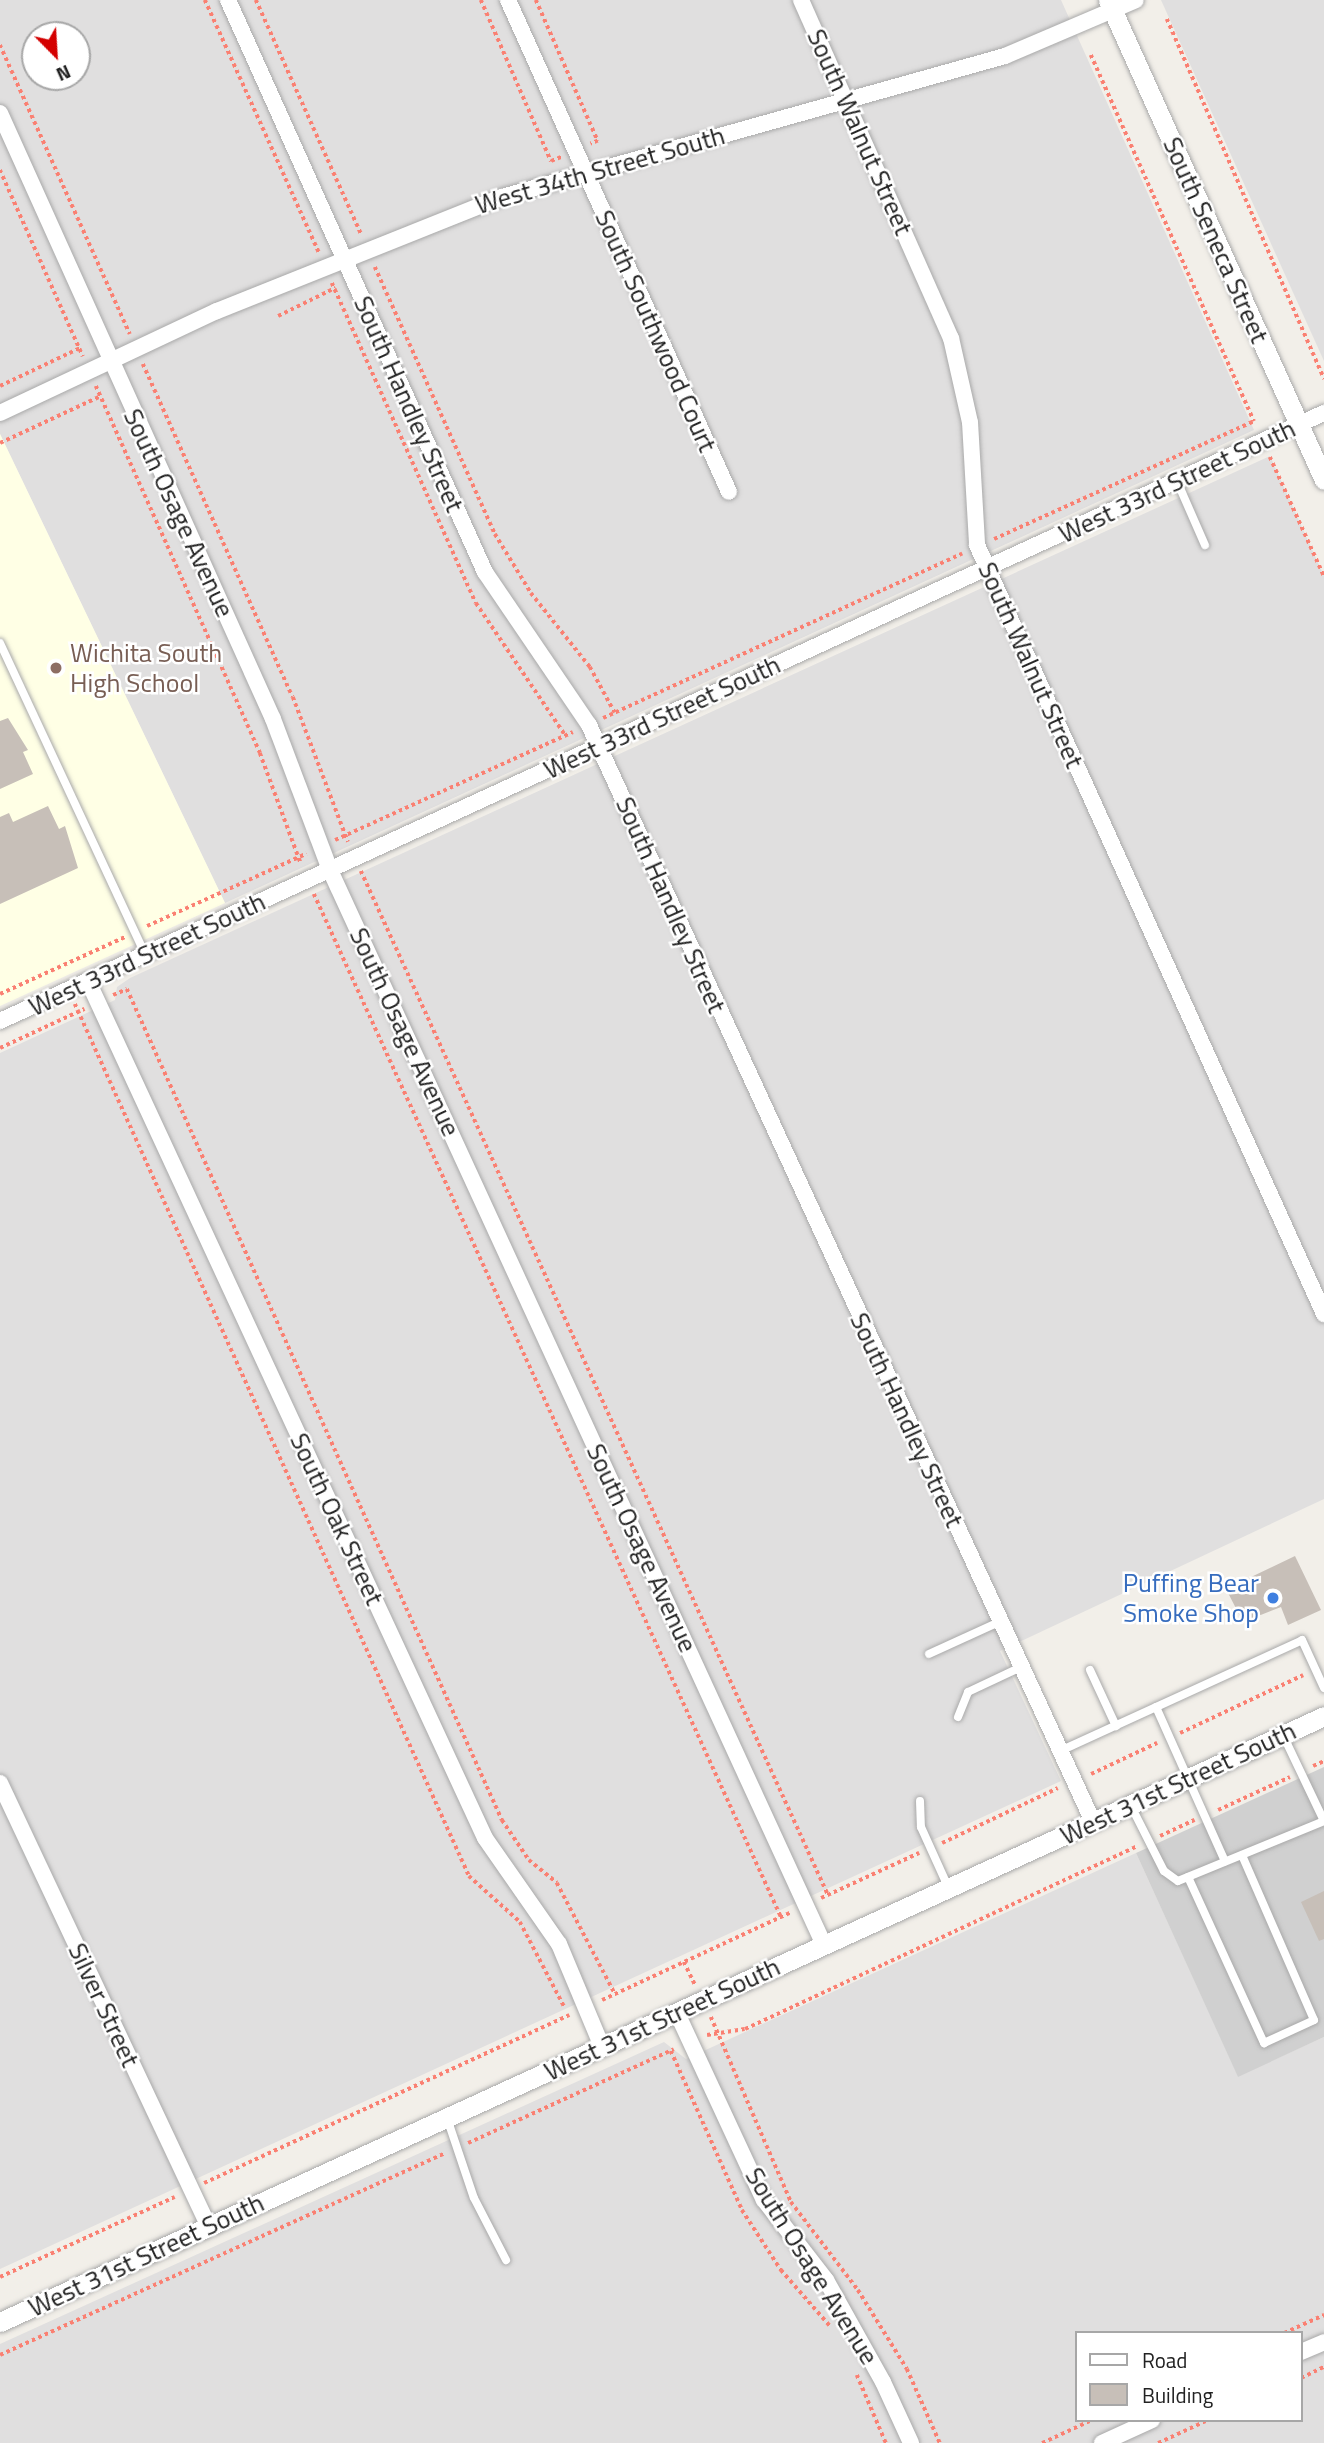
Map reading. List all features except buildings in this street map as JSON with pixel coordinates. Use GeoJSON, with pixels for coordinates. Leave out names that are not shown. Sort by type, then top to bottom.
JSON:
{"type":"FeatureCollection","features":[{"type":"Feature","properties":{"kind":"street","name":"South Handley Street"},"geometry":{"type":"LineString","coordinates":[[228,0],[485,572],[565,682],[599,746],[1093,1822]]}},
{"type":"Feature","properties":{"kind":"street","name":"South Southwood Court"},"geometry":{"type":"LineString","coordinates":[[508,0],[729,492]]}},
{"type":"Feature","properties":{"kind":"street","name":"South Walnut Street"},"geometry":{"type":"LineString","coordinates":[[801,0],[956,354],[970,422],[978,547],[1324,1314]]}},
{"type":"Feature","properties":{"kind":"street","name":"West 34th Street South"},"geometry":{"type":"LineString","coordinates":[[0,413],[89,370],[367,247],[584,171],[1005,56],[1111,5],[1136,0]]}},
{"type":"Feature","properties":{"kind":"street","name":"South Seneca Street"},"geometry":{"type":"LineString","coordinates":[[1111,5],[1324,480]]}},
{"type":"Feature","properties":{"kind":"street","name":"South Osage Avenue"},"geometry":{"type":"LineString","coordinates":[[0,113],[109,361],[273,719],[330,870],[824,1945]]}},
{"type":"Feature","properties":{"kind":"street","name":"West 33rd Street South"},"geometry":{"type":"LineString","coordinates":[[0,1021],[1324,413]]}},
{"type":"Feature","properties":{"kind":"street","name":"South Oak Street"},"geometry":{"type":"LineString","coordinates":[[88,981],[485,1838],[552,1932],[602,2047]]}},
{"type":"Feature","properties":{"kind":"street","name":"West 31st Street South"},"geometry":{"type":"LineString","coordinates":[[0,2322],[1324,1716]]}},
{"type":"Feature","properties":{"kind":"street","name":"Silver Street"},"geometry":{"type":"LineString","coordinates":[[0,1783],[208,2227]]}},
{"type":"Feature","properties":{"kind":"street","name":"South Osage Avenue"},"geometry":{"type":"LineString","coordinates":[[677,2013],[764,2200],[826,2280],[883,2382],[911,2443]]}},
{"type":"Feature","properties":{"kind":"street"},"geometry":{"type":"LineString","coordinates":[[1303,2351],[1324,2342]]}},
{"type":"Feature","properties":{"kind":"street"},"geometry":{"type":"LineString","coordinates":[[1102,2443],[1148,2422]]}},
{"type":"Feature","properties":{"kind":"lane"},"geometry":{"type":"LineString","coordinates":[[1177,481],[1205,545]]}},
{"type":"Feature","properties":{"kind":"lane"},"geometry":{"type":"LineString","coordinates":[[0,643],[145,954]]}},
{"type":"Feature","properties":{"kind":"lane"},"geometry":{"type":"LineString","coordinates":[[929,1654],[999,1622]]}},
{"type":"Feature","properties":{"kind":"lane"},"geometry":{"type":"LineString","coordinates":[[1060,1752],[1302,1640],[1324,1688]]}},
{"type":"Feature","properties":{"kind":"lane"},"geometry":{"type":"LineString","coordinates":[[958,1717],[968,1692],[1021,1667]]}},
{"type":"Feature","properties":{"kind":"lane"},"geometry":{"type":"LineString","coordinates":[[1090,1670],[1116,1726]]}},
{"type":"Feature","properties":{"kind":"lane"},"geometry":{"type":"LineString","coordinates":[[1156,1707],[1225,1861]]}},
{"type":"Feature","properties":{"kind":"lane"},"geometry":{"type":"LineString","coordinates":[[1131,1805],[1149,1841],[1174,1880],[1188,1877],[1324,1821],[1283,1735]]}},
{"type":"Feature","properties":{"kind":"lane"},"geometry":{"type":"LineString","coordinates":[[920,1801],[921,1827],[949,1889]]}},
{"type":"Feature","properties":{"kind":"lane"},"geometry":{"type":"LineString","coordinates":[[1188,1877],[1264,2043],[1314,2020],[1242,1855]]}},
{"type":"Feature","properties":{"kind":"lane"},"geometry":{"type":"LineString","coordinates":[[447,2118],[460,2147],[474,2198],[506,2260]]}},
{"type":"Feature","properties":{"kind":"path"},"geometry":{"type":"LineString","coordinates":[[256,0],[495,534],[531,593],[590,667],[615,713]]}},
{"type":"Feature","properties":{"kind":"path"},"geometry":{"type":"LineString","coordinates":[[1167,19],[1324,379]]}},
{"type":"Feature","properties":{"kind":"path"},"geometry":{"type":"LineString","coordinates":[[0,45],[293,697],[345,836],[828,1895]]}},
{"type":"Feature","properties":{"kind":"path"},"geometry":{"type":"LineString","coordinates":[[1091,55],[1324,576]]}},
{"type":"Feature","properties":{"kind":"path"},"geometry":{"type":"LineString","coordinates":[[0,170],[260,753],[298,858],[781,1917]]}},
{"type":"Feature","properties":{"kind":"path"},"geometry":{"type":"LineString","coordinates":[[278,316],[335,288]]}},
{"type":"Feature","properties":{"kind":"path"},"geometry":{"type":"LineString","coordinates":[[0,386],[80,348]]}},
{"type":"Feature","properties":{"kind":"path"},"geometry":{"type":"LineString","coordinates":[[0,443],[101,396]]}},
{"type":"Feature","properties":{"kind":"path"},"geometry":{"type":"LineString","coordinates":[[0,994],[1254,421]]}},
{"type":"Feature","properties":{"kind":"path"},"geometry":{"type":"LineString","coordinates":[[58,967],[469,1876],[520,1922],[569,2015]]}},
{"type":"Feature","properties":{"kind":"path"},"geometry":{"type":"LineString","coordinates":[[0,1048],[127,989],[502,1820],[529,1860],[557,1883],[615,1994]]}},
{"type":"Feature","properties":{"kind":"path"},"geometry":{"type":"LineString","coordinates":[[0,2277],[1315,1670]]}},
{"type":"Feature","properties":{"kind":"path"},"geometry":{"type":"LineString","coordinates":[[0,2355],[690,2042],[718,2030],[745,2029],[1324,1761]]}},
{"type":"Feature","properties":{"kind":"path"},"geometry":{"type":"LineString","coordinates":[[718,2030],[791,2202],[886,2335],[940,2443]]}},
{"type":"Feature","properties":{"kind":"path"},"geometry":{"type":"LineString","coordinates":[[671,2051],[741,2210],[781,2270],[835,2332]]}},
{"type":"Feature","properties":{"kind":"path"},"geometry":{"type":"LineString","coordinates":[[1288,2331],[1324,2315]]}},
{"type":"Feature","properties":{"kind":"path"},"geometry":{"type":"LineString","coordinates":[[1303,2377],[1324,2367]]}},
{"type":"Feature","properties":{"kind":"path"},"geometry":{"type":"LineString","coordinates":[[854,2368],[886,2443]]}},
{"type":"Feature","properties":{"kind":"path"},"geometry":{"type":"LineString","coordinates":[[1042,2443],[1088,2422]]}},
{"type":"Feature","properties":{"kind":"path"},"geometry":{"type":"LineString","coordinates":[[1158,2443],[1204,2422]]}},
{"type":"Feature","properties":{"kind":"shaded area"},"geometry":{"type":"Polygon","coordinates":[[[0,0],[1061,0],[1254,430],[225,903],[0,434],[0,0]]]}},
{"type":"Feature","properties":{"kind":"shaded area"},"geometry":{"type":"Polygon","coordinates":[[[1161,0],[1324,0],[1324,361],[1161,0]]]}},
{"type":"Feature","properties":{"kind":"shaded area","name":"Wichita South High School"},"geometry":{"type":"Polygon","coordinates":[[[0,434],[225,903],[0,1006],[0,434]]]}},
{"type":"Feature","properties":{"kind":"shaded area"},"geometry":{"type":"Polygon","coordinates":[[[1270,456],[1324,576],[1324,1499],[1000,1651],[1061,1781],[0,2269],[0,1053],[115,1000],[117,987],[130,978],[1270,456]]]}},
{"type":"Feature","properties":{"kind":"shaded area"},"geometry":{"type":"Polygon","coordinates":[[[1324,1767],[1324,2037],[1238,2077],[1136,1853],[1324,1767]]]}},
{"type":"Feature","properties":{"kind":"shaded area"},"geometry":{"type":"Polygon","coordinates":[[[1136,1853],[1238,2076],[1324,2037],[1324,2443],[0,2443],[0,2344],[664,2042],[686,2059],[1136,1853]]]}},
{"type":"Feature","properties":{"kind":"place","name":"Wichita South High School"},"geometry":{"type":"Point","coordinates":[56,668]}},
{"type":"Feature","properties":{"kind":"place","name":"Puffing Bear Smoke Shop"},"geometry":{"type":"Point","coordinates":[1273,1598]}}]}
